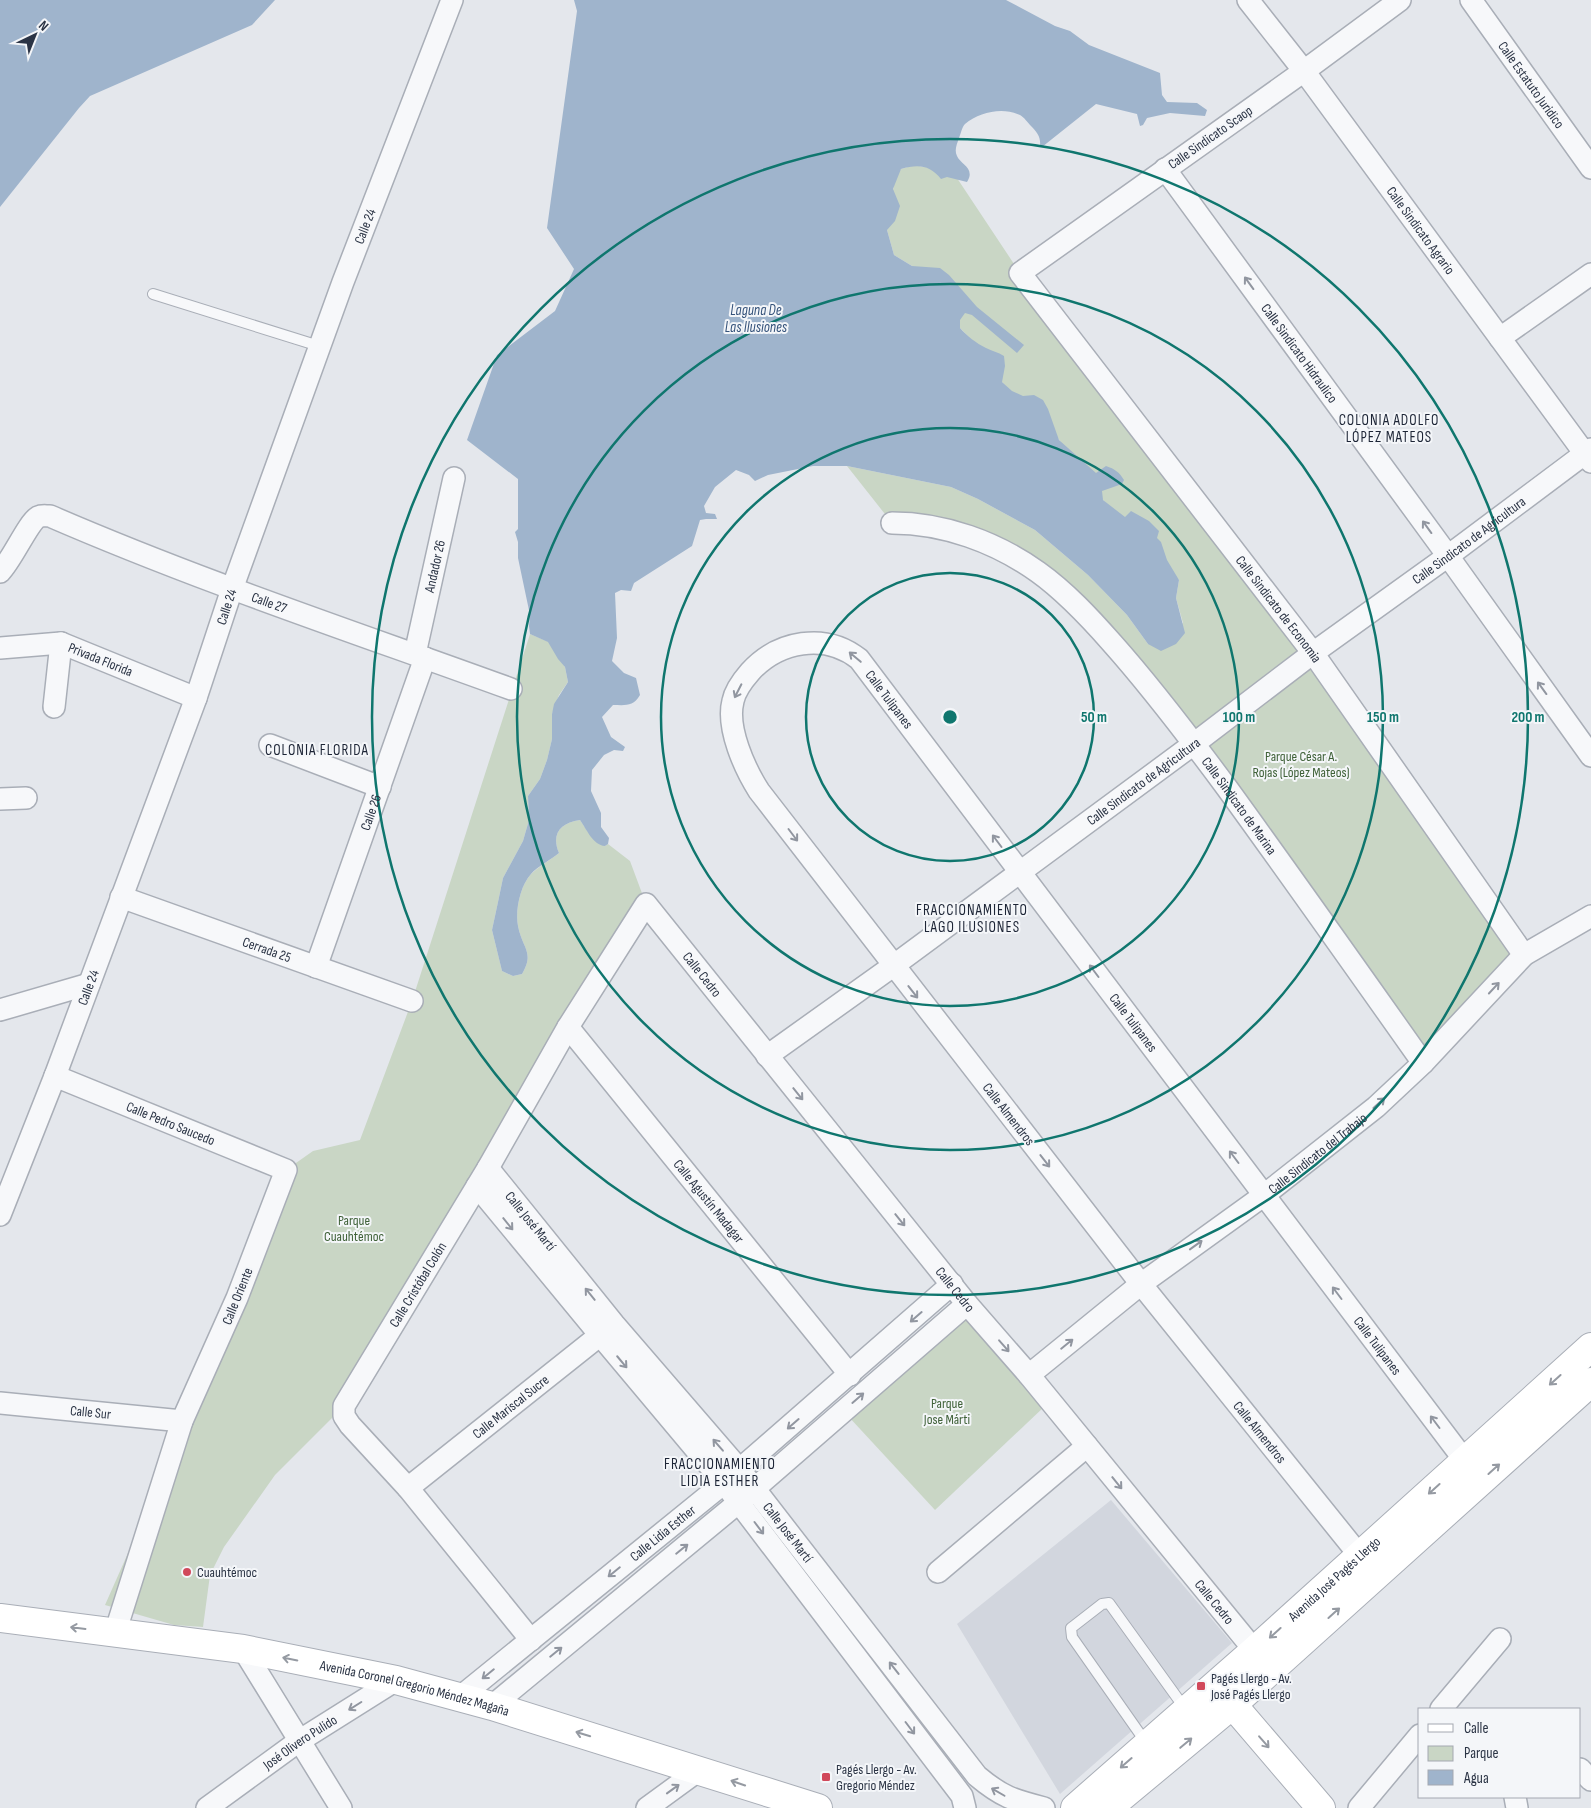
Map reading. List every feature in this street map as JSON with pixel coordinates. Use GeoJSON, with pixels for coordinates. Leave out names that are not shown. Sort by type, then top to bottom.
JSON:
{"type":"FeatureCollection","features":[{"type":"Feature","properties":{"kind":"main road","name":"Avenida José Pagés Llergo"},"geometry":{"type":"LineString","coordinates":[[1263,1661],[1360,1556],[1591,1347]]}},
{"type":"Feature","properties":{"kind":"main road","name":"Avenida José Pagés Llergo"},"geometry":{"type":"LineString","coordinates":[[1108,1808],[1224,1695],[1591,1382]]}},
{"type":"Feature","properties":{"kind":"main road","name":"Avenida Coronel Gregorio Méndez Magaña"},"geometry":{"type":"LineString","coordinates":[[0,1618],[243,1649],[396,1680],[492,1706],[699,1770],[774,1799],[818,1808]]}},
{"type":"Feature","properties":{"kind":"main road","name":"Avenida José Pagés Llergo"},"geometry":{"type":"LineString","coordinates":[[1075,1808],[1187,1710],[1224,1695]]}},
{"type":"Feature","properties":{"kind":"main road"},"geometry":{"type":"LineString","coordinates":[[1224,1695],[1321,1808]]}},
{"type":"Feature","properties":{"kind":"street","name":"Calle 24"},"geometry":{"type":"LineString","coordinates":[[0,1215],[56,1076],[196,698],[232,589],[320,346],[452,0]]}},
{"type":"Feature","properties":{"kind":"street","name":"Calle Sindicato Agrario"},"geometry":{"type":"LineString","coordinates":[[1248,0],[1304,70],[1500,338],[1589,455]]}},
{"type":"Feature","properties":{"kind":"street","name":"Calle Sindicato Scaop"},"geometry":{"type":"LineString","coordinates":[[1020,273],[1400,0]]}},
{"type":"Feature","properties":{"kind":"street","name":"Calle Estatuto Juridico"},"geometry":{"type":"LineString","coordinates":[[1471,0],[1591,168]]}},
{"type":"Feature","properties":{"kind":"street","name":"Calle Sindicato Hidraulico"},"geometry":{"type":"LineString","coordinates":[[1165,169],[1448,556],[1591,756]]}},
{"type":"Feature","properties":{"kind":"street","name":"Calle Sindicato de Economia"},"geometry":{"type":"LineString","coordinates":[[1020,273],[1313,653],[1524,955]]}},
{"type":"Feature","properties":{"kind":"street"},"geometry":{"type":"LineString","coordinates":[[1500,338],[1591,274]]}},
{"type":"Feature","properties":{"kind":"street","name":"Calle Sindicato de Agricultura"},"geometry":{"type":"LineString","coordinates":[[767,1056],[1195,744],[1313,653],[1589,455]]}},
{"type":"Feature","properties":{"kind":"street","name":"Andador 26"},"geometry":{"type":"LineString","coordinates":[[420,656],[454,478]]}},
{"type":"Feature","properties":{"kind":"street","name":"Calle 27"},"geometry":{"type":"LineString","coordinates":[[0,572],[7,565],[33,521],[40,515],[50,516],[125,549],[511,689]]}},
{"type":"Feature","properties":{"kind":"street","name":"Calle Sindicato de Marina"},"geometry":{"type":"LineString","coordinates":[[892,523],[930,525],[966,535],[1009,554],[1039,573],[1070,598],[1107,637],[1161,700],[1195,744],[1324,921],[1423,1063]]}},
{"type":"Feature","properties":{"kind":"street","name":"Calle Tulipanes"},"geometry":{"type":"LineString","coordinates":[[769,655],[794,645],[816,642],[844,649],[859,659],[1465,1461]]}},
{"type":"Feature","properties":{"kind":"street"},"geometry":{"type":"LineString","coordinates":[[54,707],[61,643]]}},
{"type":"Feature","properties":{"kind":"street","name":"Privada Florida"},"geometry":{"type":"LineString","coordinates":[[0,648],[61,643],[196,698]]}},
{"type":"Feature","properties":{"kind":"street","name":"Calle Almendros"},"geometry":{"type":"LineString","coordinates":[[769,655],[744,679],[732,702],[733,726],[742,759],[759,791],[1141,1284],[1360,1556]]}},
{"type":"Feature","properties":{"kind":"street","name":"Calle 26"},"geometry":{"type":"LineString","coordinates":[[316,967],[380,787],[420,656]]}},
{"type":"Feature","properties":{"kind":"street"},"geometry":{"type":"LineString","coordinates":[[270,745],[380,787]]}},
{"type":"Feature","properties":{"kind":"street"},"geometry":{"type":"LineString","coordinates":[[0,799],[26,798]]}},
{"type":"Feature","properties":{"kind":"street","name":"Cerrada 25"},"geometry":{"type":"LineString","coordinates":[[121,897],[412,1001]]}},
{"type":"Feature","properties":{"kind":"street","name":"Calle Cristóbal Colón"},"geometry":{"type":"LineString","coordinates":[[532,1640],[408,1488],[350,1425],[344,1416],[344,1406],[482,1177],[568,1027],[646,904]]}},
{"type":"Feature","properties":{"kind":"street","name":"Calle Cedro"},"geometry":{"type":"LineString","coordinates":[[646,904],[968,1304],[1029,1375],[1263,1661]]}},
{"type":"Feature","properties":{"kind":"street","name":"Calle Sindicato del Trabajo"},"geometry":{"type":"LineString","coordinates":[[1029,1375],[1141,1284],[1263,1196],[1376,1107],[1423,1063],[1524,955],[1591,916]]}},
{"type":"Feature","properties":{"kind":"street"},"geometry":{"type":"LineString","coordinates":[[0,1010],[89,984]]}},
{"type":"Feature","properties":{"kind":"street","name":"Calle Agustín Madagar"},"geometry":{"type":"LineString","coordinates":[[568,1027],[850,1375]]}},
{"type":"Feature","properties":{"kind":"street","name":"Calle Pedro Saucedo"},"geometry":{"type":"LineString","coordinates":[[56,1076],[286,1170]]}},
{"type":"Feature","properties":{"kind":"street","name":"Calle Oriente"},"geometry":{"type":"LineString","coordinates":[[115,1632],[182,1421],[237,1298],[286,1170]]}},
{"type":"Feature","properties":{"kind":"street","name":"Calle José Martí"},"geometry":{"type":"LineString","coordinates":[[482,1177],[607,1330],[732,1476],[962,1796],[965,1808]]}},
{"type":"Feature","properties":{"kind":"street","name":"Calle Lidia Esther"},"geometry":{"type":"LineString","coordinates":[[459,1698],[732,1476],[952,1284]]}},
{"type":"Feature","properties":{"kind":"street","name":"Calle Lidia Esther"},"geometry":{"type":"LineString","coordinates":[[492,1706],[747,1496],[968,1304]]}},
{"type":"Feature","properties":{"kind":"street","name":"Calle Mariscal Sucre"},"geometry":{"type":"LineString","coordinates":[[408,1488],[607,1330]]}},
{"type":"Feature","properties":{"kind":"street","name":"Calle Sur"},"geometry":{"type":"LineString","coordinates":[[0,1403],[182,1421]]}},
{"type":"Feature","properties":{"kind":"street"},"geometry":{"type":"LineString","coordinates":[[938,1572],[1087,1446]]}},
{"type":"Feature","properties":{"kind":"street","name":"Calle José Martí"},"geometry":{"type":"LineString","coordinates":[[747,1496],[977,1776],[994,1791],[1014,1800],[1044,1808]]}},
{"type":"Feature","properties":{"kind":"street"},"geometry":{"type":"LineString","coordinates":[[1442,1708],[1500,1639]]}},
{"type":"Feature","properties":{"kind":"street"},"geometry":{"type":"LineString","coordinates":[[243,1649],[341,1808]]}},
{"type":"Feature","properties":{"kind":"street","name":"José Olivero Pulido"},"geometry":{"type":"LineString","coordinates":[[207,1808],[299,1741],[396,1680]]}},
{"type":"Feature","properties":{"kind":"street"},"geometry":{"type":"LineString","coordinates":[[1359,1808],[1418,1737]]}},
{"type":"Feature","properties":{"kind":"street"},"geometry":{"type":"LineString","coordinates":[[647,1808],[699,1770]]}},
{"type":"Feature","properties":{"kind":"street"},"geometry":{"type":"LineString","coordinates":[[1581,1770],[1591,1780]]}},
{"type":"Feature","properties":{"kind":"lane"},"geometry":{"type":"LineString","coordinates":[[153,294],[320,346]]}},
{"type":"Feature","properties":{"kind":"lane"},"geometry":{"type":"LineString","coordinates":[[1147,1745],[1072,1637],[1071,1628],[1102,1604],[1109,1603],[1187,1710]]}},
{"type":"Feature","properties":{"kind":"shaded area"},"geometry":{"type":"Polygon","coordinates":[[[1111,1500],[1232,1643],[1060,1794],[957,1624],[1111,1500]]]}},
{"type":"Feature","properties":{"kind":"green space","name":"Parque César A. Rojas (López Mateos)"},"geometry":{"type":"Polygon","coordinates":[[[915,165],[923,167],[949,166],[1020,273],[1524,955],[1423,1063],[1195,743],[1029,566],[892,523],[847,466],[951,487],[978,499],[1035,530],[1088,575],[1127,615],[1148,644],[1183,623],[1176,598],[1179,580],[1103,500],[1036,408],[1019,400],[1002,382],[986,355],[960,328],[912,266],[894,255],[887,230],[895,177],[901,169],[915,165]]]}},
{"type":"Feature","properties":{"kind":"green space","name":"Parque Cuauhtémoc"},"geometry":{"type":"Polygon","coordinates":[[[530,634],[549,642],[565,667],[568,682],[559,695],[552,714],[552,739],[547,760],[540,779],[528,796],[529,820],[523,841],[503,878],[492,930],[502,971],[513,976],[522,974],[526,967],[528,955],[517,920],[521,892],[531,874],[559,853],[556,840],[557,835],[559,830],[567,824],[580,820],[588,832],[605,846],[608,844],[630,861],[646,904],[344,1406],[275,1475],[224,1547],[210,1575],[203,1627],[174,1625],[105,1605],[202,1386],[286,1170],[313,1151],[360,1140],[412,1001],[530,634]]]}},
{"type":"Feature","properties":{"kind":"green space","name":"Parque Jose Márti"},"geometry":{"type":"Polygon","coordinates":[[[964,1311],[1045,1406],[935,1510],[848,1416],[964,1311]]]}},
{"type":"Feature","properties":{"kind":"water"},"geometry":{"type":"Polygon","coordinates":[[[0,0],[275,0],[252,25],[90,96],[0,207],[0,0]]]}},
{"type":"Feature","properties":{"kind":"water","name":"Laguna De Las Ilusiones"},"geometry":{"type":"Polygon","coordinates":[[[574,0],[1006,0],[1055,26],[1070,31],[1089,45],[1160,73],[1162,95],[1167,102],[1197,103],[1207,110],[1205,116],[1170,113],[1147,118],[1143,125],[1140,126],[1137,114],[1096,104],[1042,147],[1040,146],[1037,133],[1020,115],[999,111],[977,116],[962,128],[956,147],[957,156],[970,173],[967,182],[947,177],[941,179],[928,168],[918,166],[901,169],[893,189],[900,206],[895,221],[887,230],[894,255],[912,266],[940,268],[949,275],[977,307],[1024,345],[1017,353],[972,315],[965,313],[960,320],[960,328],[975,342],[1004,356],[1005,366],[1002,382],[1012,391],[1023,396],[1034,395],[1043,400],[1059,440],[1096,473],[1106,466],[1112,468],[1122,477],[1124,480],[1122,484],[1102,491],[1103,500],[1125,517],[1131,511],[1149,521],[1159,531],[1157,538],[1161,542],[1167,560],[1179,580],[1176,598],[1185,633],[1176,644],[1161,651],[1148,644],[1127,615],[1088,575],[1035,530],[978,499],[951,487],[847,466],[813,466],[768,475],[755,481],[749,475],[736,470],[715,487],[704,506],[706,513],[715,514],[717,519],[700,520],[692,546],[634,583],[631,591],[621,590],[615,593],[617,638],[612,661],[624,673],[636,678],[640,695],[635,702],[625,705],[613,705],[602,717],[611,737],[625,747],[623,751],[614,750],[604,755],[592,770],[591,791],[601,813],[601,827],[609,838],[608,844],[605,846],[597,843],[580,820],[567,824],[559,830],[556,840],[559,853],[531,874],[521,892],[517,920],[528,955],[526,967],[522,974],[513,976],[502,971],[492,930],[503,878],[523,841],[529,820],[528,796],[540,779],[547,760],[552,739],[554,704],[568,682],[565,667],[548,642],[530,634],[530,615],[518,558],[518,542],[515,532],[518,529],[518,479],[467,440],[497,355],[555,311],[574,269],[547,228],[577,11],[574,0]]]}},
{"type":"Feature","properties":{"kind":"place","name":"Cuauhtémoc"},"geometry":{"type":"Point","coordinates":[187,1572]}},
{"type":"Feature","properties":{"kind":"place","name":"Pagés Llergo - Av. José Pagés Llergo"},"geometry":{"type":"Point","coordinates":[1201,1686]}},
{"type":"Feature","properties":{"kind":"place","name":"Pagés Llergo - Av. Gregorio Méndez"},"geometry":{"type":"Point","coordinates":[826,1777]}},
{"type":"Feature","properties":{"kind":"district","name":"COLONIA ADOLFO LÓPEZ MATEOS"},"geometry":{"type":"Point","coordinates":[1389,428]}},
{"type":"Feature","properties":{"kind":"district","name":"COLONIA FLORIDA"},"geometry":{"type":"Point","coordinates":[317,750]}},
{"type":"Feature","properties":{"kind":"district","name":"FRACCIONAMIENTO LAGO ILUSIONES"},"geometry":{"type":"Point","coordinates":[972,918]}},
{"type":"Feature","properties":{"kind":"district","name":"FRACCIONAMIENTO LIDIA ESTHER"},"geometry":{"type":"Point","coordinates":[720,1472]}}]}
